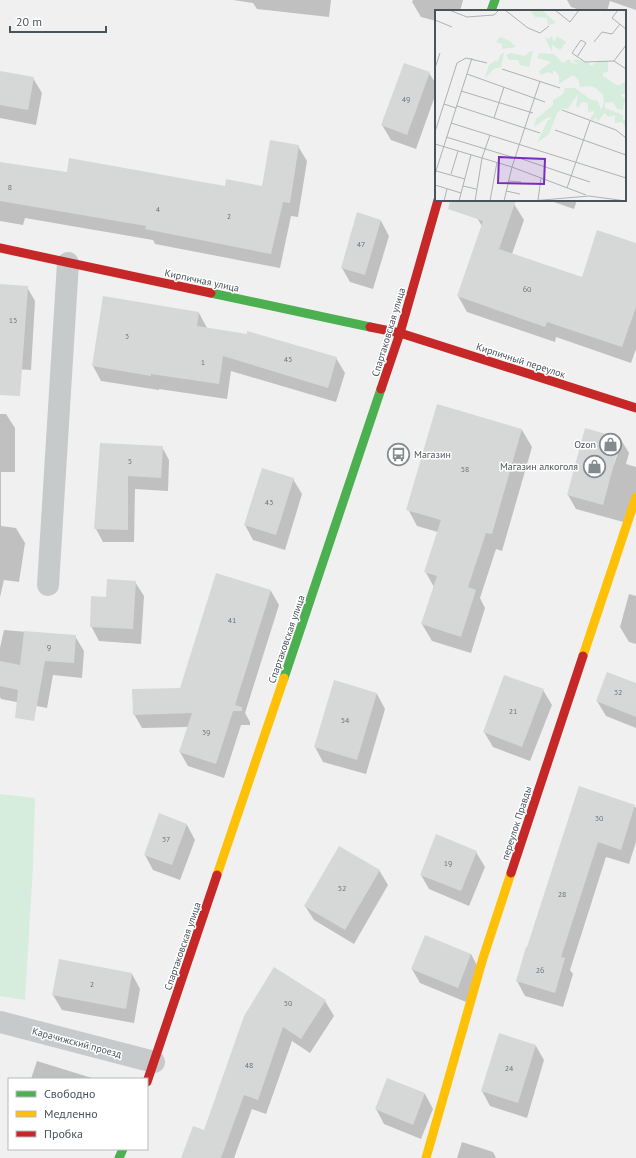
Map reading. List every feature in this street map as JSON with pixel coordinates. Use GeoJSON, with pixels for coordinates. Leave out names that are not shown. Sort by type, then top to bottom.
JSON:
{"type":"FeatureCollection","features":[{"type":"Feature","properties":{"kind":"street"},"geometry":{"type":"LineString","coordinates":[[492,10],[495,0]]}},
{"type":"Feature","properties":{"kind":"street","name":"Спартаковская улица"},"geometry":{"type":"LineString","coordinates":[[151,1072],[400,333],[438,201]]}},
{"type":"Feature","properties":{"kind":"street","name":"Кирпичная улица"},"geometry":{"type":"LineString","coordinates":[[0,248],[400,333]]}},
{"type":"Feature","properties":{"kind":"street"},"geometry":{"type":"LineString","coordinates":[[48,585],[68,263]]}},
{"type":"Feature","properties":{"kind":"street","name":"Кирпичный переулок"},"geometry":{"type":"LineString","coordinates":[[400,333],[636,408]]}},
{"type":"Feature","properties":{"kind":"street","name":"переулок Правды"},"geometry":{"type":"LineString","coordinates":[[426,1158],[483,958],[636,497]]}},
{"type":"Feature","properties":{"kind":"street","name":"Карачижский проезд"},"geometry":{"type":"LineString","coordinates":[[0,1022],[151,1072]]}},
{"type":"Feature","properties":{"kind":"green space"},"geometry":{"type":"Polygon","coordinates":[[[0,794],[35,798],[33,866],[25,1000],[0,996],[0,794]]]}},
{"type":"Feature","properties":{"kind":"building"},"geometry":{"type":"Polygon","coordinates":[[[404,63],[430,72],[407,135],[381,125],[404,63]]]}},
{"type":"Feature","properties":{"kind":"building"},"geometry":{"type":"Polygon","coordinates":[[[0,71],[34,77],[28,110],[0,105],[0,71]]]}},
{"type":"Feature","properties":{"kind":"building"},"geometry":{"type":"Polygon","coordinates":[[[270,140],[299,145],[290,203],[283,202],[271,254],[145,229],[146,226],[0,201],[0,162],[67,172],[69,158],[225,186],[226,179],[262,186],[270,140]]]}},
{"type":"Feature","properties":{"kind":"building"},"geometry":{"type":"Polygon","coordinates":[[[450,201],[516,201],[499,249],[582,277],[597,230],[636,243],[636,307],[622,347],[547,322],[545,327],[457,296],[483,221],[448,209],[450,201]]]}},
{"type":"Feature","properties":{"kind":"building"},"geometry":{"type":"Polygon","coordinates":[[[357,212],[381,220],[365,275],[341,268],[357,212]]]}},
{"type":"Feature","properties":{"kind":"building"},"geometry":{"type":"Polygon","coordinates":[[[0,284],[28,286],[20,396],[0,395],[0,284]]]}},
{"type":"Feature","properties":{"kind":"building"},"geometry":{"type":"Polygon","coordinates":[[[103,296],[199,312],[197,326],[247,334],[247,331],[337,357],[328,388],[223,356],[219,384],[151,374],[151,376],[92,366],[103,296]]]}},
{"type":"Feature","properties":{"kind":"building"},"geometry":{"type":"Polygon","coordinates":[[[437,404],[522,429],[492,534],[486,533],[468,587],[476,590],[461,637],[421,624],[437,576],[424,572],[441,520],[406,510],[437,404]]]}},
{"type":"Feature","properties":{"kind":"building","name":"Магазин алкоголя"},"geometry":{"type":"Polygon","coordinates":[[[585,428],[621,438],[603,505],[567,495],[585,428]]]}},
{"type":"Feature","properties":{"kind":"building"},"geometry":{"type":"Polygon","coordinates":[[[100,443],[163,446],[161,478],[128,476],[128,530],[94,529],[100,443]]]}},
{"type":"Feature","properties":{"kind":"building"},"geometry":{"type":"Polygon","coordinates":[[[262,468],[294,478],[276,535],[244,525],[262,468]]]}},
{"type":"Feature","properties":{"kind":"building"},"geometry":{"type":"Polygon","coordinates":[[[216,573],[271,590],[235,705],[242,707],[242,711],[233,711],[216,764],[179,752],[192,713],[133,715],[132,689],[180,688],[216,573]]]}},
{"type":"Feature","properties":{"kind":"building"},"geometry":{"type":"Polygon","coordinates":[[[107,579],[136,581],[133,629],[90,627],[91,596],[106,597],[107,579]]]}},
{"type":"Feature","properties":{"kind":"building"},"geometry":{"type":"Polygon","coordinates":[[[24,631],[76,635],[74,663],[45,661],[34,721],[15,718],[18,690],[0,686],[0,661],[20,665],[24,631]]]}},
{"type":"Feature","properties":{"kind":"building"},"geometry":{"type":"Polygon","coordinates":[[[607,672],[636,683],[636,717],[596,701],[607,672]]]}},
{"type":"Feature","properties":{"kind":"building"},"geometry":{"type":"Polygon","coordinates":[[[504,675],[544,689],[522,747],[483,732],[504,675]]]}},
{"type":"Feature","properties":{"kind":"building"},"geometry":{"type":"Polygon","coordinates":[[[334,680],[377,693],[357,760],[314,747],[334,680]]]}},
{"type":"Feature","properties":{"kind":"building"},"geometry":{"type":"Polygon","coordinates":[[[579,786],[635,805],[621,850],[598,842],[561,957],[565,958],[555,993],[516,981],[579,786]]]}},
{"type":"Feature","properties":{"kind":"building"},"geometry":{"type":"Polygon","coordinates":[[[159,813],[187,824],[172,865],[144,855],[159,813]]]}},
{"type":"Feature","properties":{"kind":"building"},"geometry":{"type":"Polygon","coordinates":[[[436,834],[477,851],[461,891],[420,875],[436,834]]]}},
{"type":"Feature","properties":{"kind":"building"},"geometry":{"type":"Polygon","coordinates":[[[339,846],[380,870],[345,930],[304,906],[339,846]]]}},
{"type":"Feature","properties":{"kind":"building"},"geometry":{"type":"Polygon","coordinates":[[[425,935],[471,954],[458,988],[411,969],[425,935]]]}},
{"type":"Feature","properties":{"kind":"building"},"geometry":{"type":"Polygon","coordinates":[[[59,959],[132,973],[126,1009],[52,995],[59,959]]]}},
{"type":"Feature","properties":{"kind":"building"},"geometry":{"type":"Polygon","coordinates":[[[274,967],[326,1000],[301,1039],[283,1027],[258,1100],[244,1095],[221,1158],[181,1158],[193,1126],[204,1130],[244,1016],[274,967]]]}},
{"type":"Feature","properties":{"kind":"building"},"geometry":{"type":"Polygon","coordinates":[[[499,1033],[536,1045],[518,1103],[481,1091],[499,1033]]]}},
{"type":"Feature","properties":{"kind":"building"},"geometry":{"type":"Polygon","coordinates":[[[387,1078],[425,1093],[413,1125],[375,1109],[387,1078]]]}},
{"type":"Feature","properties":{"kind":"traffic: fast"},"geometry":{"type":"LineString","coordinates":[[491,10],[495,0]]}},
{"type":"Feature","properties":{"kind":"traffic: fast"},"geometry":{"type":"LineString","coordinates":[[211,293],[370,327]]}},
{"type":"Feature","properties":{"kind":"traffic: fast"},"geometry":{"type":"LineString","coordinates":[[284,678],[381,389]]}},
{"type":"Feature","properties":{"kind":"traffic: fast"},"geometry":{"type":"LineString","coordinates":[[119,1158],[123,1150]]}},
{"type":"Feature","properties":{"kind":"traffic: slow"},"geometry":{"type":"LineString","coordinates":[[583,656],[636,497]]}},
{"type":"Feature","properties":{"kind":"traffic: slow"},"geometry":{"type":"LineString","coordinates":[[217,875],[284,678]]}},
{"type":"Feature","properties":{"kind":"traffic: slow"},"geometry":{"type":"LineString","coordinates":[[426,1158],[483,958],[511,873]]}},
{"type":"Feature","properties":{"kind":"traffic: jam"},"geometry":{"type":"LineString","coordinates":[[381,389],[400,333],[438,201]]}},
{"type":"Feature","properties":{"kind":"traffic: jam"},"geometry":{"type":"LineString","coordinates":[[0,248],[211,293]]}},
{"type":"Feature","properties":{"kind":"traffic: jam"},"geometry":{"type":"LineString","coordinates":[[370,327],[400,333],[636,408]]}},
{"type":"Feature","properties":{"kind":"traffic: jam"},"geometry":{"type":"LineString","coordinates":[[511,873],[583,656]]}},
{"type":"Feature","properties":{"kind":"traffic: jam"},"geometry":{"type":"LineString","coordinates":[[148,1079],[217,875]]}},
{"type":"Feature","properties":{"kind":"place","name":"Ozon"},"geometry":{"type":"Point","coordinates":[611,444]}},
{"type":"Feature","properties":{"kind":"place","name":"Магазин"},"geometry":{"type":"Point","coordinates":[399,454]}},
{"type":"Feature","properties":{"kind":"place","name":"Магазин алкоголя"},"geometry":{"type":"Point","coordinates":[594,466]}}]}
